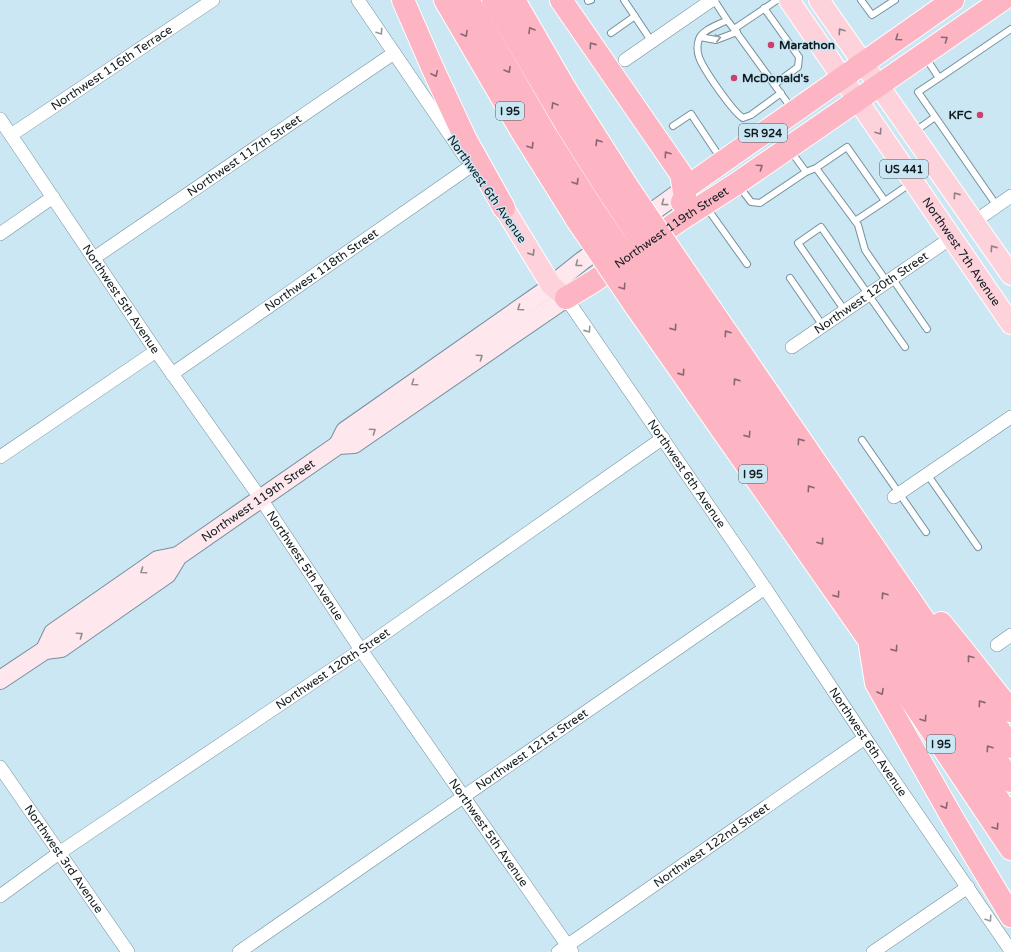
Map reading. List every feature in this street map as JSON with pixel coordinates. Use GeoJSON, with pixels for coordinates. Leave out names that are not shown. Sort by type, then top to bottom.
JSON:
{"type":"FeatureCollection","features":[{"type":"Feature","properties":{"kind":"highway"},"geometry":{"type":"LineString","coordinates":[[403,0],[465,138],[504,208]]}},
{"type":"Feature","properties":{"kind":"highway","name":"I 95"},"geometry":{"type":"LineString","coordinates":[[446,0],[522,132],[585,215],[869,641],[913,703],[1011,849]]}},
{"type":"Feature","properties":{"kind":"highway"},"geometry":{"type":"LineString","coordinates":[[468,0],[532,111],[585,215]]}},
{"type":"Feature","properties":{"kind":"highway"},"geometry":{"type":"LineString","coordinates":[[493,0],[555,107],[619,192],[678,278],[1011,781]]}},
{"type":"Feature","properties":{"kind":"highway"},"geometry":{"type":"LineString","coordinates":[[514,0],[566,90],[619,192]]}},
{"type":"Feature","properties":{"kind":"highway"},"geometry":{"type":"LineString","coordinates":[[561,0],[681,174],[685,197],[667,230]]}},
{"type":"Feature","properties":{"kind":"highway","name":"Northwest 119th Street"},"geometry":{"type":"LineString","coordinates":[[559,292],[594,281],[1002,0]]}},
{"type":"Feature","properties":{"kind":"highway","name":"Northwest 119th Street"},"geometry":{"type":"LineString","coordinates":[[684,189],[948,1]]}},
{"type":"Feature","properties":{"kind":"highway"},"geometry":{"type":"LineString","coordinates":[[678,278],[862,530],[1011,747]]}},
{"type":"Feature","properties":{"kind":"highway"},"geometry":{"type":"LineString","coordinates":[[644,302],[1011,818]]}},
{"type":"Feature","properties":{"kind":"highway"},"geometry":{"type":"LineString","coordinates":[[862,530],[964,650],[1011,711]]}},
{"type":"Feature","properties":{"kind":"highway"},"geometry":{"type":"LineString","coordinates":[[869,641],[876,683],[953,819],[1011,916]]}},
{"type":"Feature","properties":{"kind":"main road","name":"Northwest 7th Avenue"},"geometry":{"type":"LineString","coordinates":[[789,0],[1011,324]]}},
{"type":"Feature","properties":{"kind":"main road","name":"US 441"},"geometry":{"type":"LineString","coordinates":[[819,0],[1011,275]]}},
{"type":"Feature","properties":{"kind":"main road","name":"Northwest 119th Street"},"geometry":{"type":"LineString","coordinates":[[0,680],[45,650],[53,633],[158,560],[178,556],[338,446],[354,444],[559,292],[582,261],[684,189]]}},
{"type":"Feature","properties":{"kind":"main road","name":"Northwest 6th Avenue"},"geometry":{"type":"LineString","coordinates":[[504,208],[559,292]]}},
{"type":"Feature","properties":{"kind":"main road"},"geometry":{"type":"LineString","coordinates":[[988,292],[1011,307]]}},
{"type":"Feature","properties":{"kind":"street","name":"Northwest 116th Terrace"},"geometry":{"type":"LineString","coordinates":[[11,135],[213,0]]}},
{"type":"Feature","properties":{"kind":"street","name":"Northwest 6th Avenue"},"geometry":{"type":"LineString","coordinates":[[358,0],[471,166],[504,208]]}},
{"type":"Feature","properties":{"kind":"street"},"geometry":{"type":"LineString","coordinates":[[625,60],[713,0]]}},
{"type":"Feature","properties":{"kind":"street","name":"Northwest 117th Street"},"geometry":{"type":"LineString","coordinates":[[94,258],[394,53]]}},
{"type":"Feature","properties":{"kind":"street","name":"Northwest 5th Avenue"},"geometry":{"type":"LineString","coordinates":[[0,119],[156,351],[260,499],[361,650],[463,796],[566,950]]}},
{"type":"Feature","properties":{"kind":"street","name":"Northwest 118th Street"},"geometry":{"type":"LineString","coordinates":[[172,374],[471,166]]}},
{"type":"Feature","properties":{"kind":"street"},"geometry":{"type":"LineString","coordinates":[[974,222],[1011,196]]}},
{"type":"Feature","properties":{"kind":"street"},"geometry":{"type":"LineString","coordinates":[[0,234],[53,197]]}},
{"type":"Feature","properties":{"kind":"street","name":"Northwest 120th Street"},"geometry":{"type":"LineString","coordinates":[[792,347],[951,238]]}},
{"type":"Feature","properties":{"kind":"street","name":"Northwest 6th Avenue"},"geometry":{"type":"LineString","coordinates":[[559,292],[663,438],[865,738],[1011,951]]}},
{"type":"Feature","properties":{"kind":"street"},"geometry":{"type":"LineString","coordinates":[[0,458],[156,351]]}},
{"type":"Feature","properties":{"kind":"street"},"geometry":{"type":"LineString","coordinates":[[896,495],[1010,419]]}},
{"type":"Feature","properties":{"kind":"street","name":"Northwest 120th Street"},"geometry":{"type":"LineString","coordinates":[[0,896],[59,853],[361,650],[663,438]]}},
{"type":"Feature","properties":{"kind":"street","name":"Northwest 121st Street"},"geometry":{"type":"LineString","coordinates":[[239,952],[765,588]]}},
{"type":"Feature","properties":{"kind":"street"},"geometry":{"type":"LineString","coordinates":[[997,645],[1011,635]]}},
{"type":"Feature","properties":{"kind":"street","name":"Northwest 122nd Street"},"geometry":{"type":"LineString","coordinates":[[566,950],[865,738]]}},
{"type":"Feature","properties":{"kind":"street","name":"Northwest 3rd Avenue"},"geometry":{"type":"LineString","coordinates":[[0,767],[128,952]]}},
{"type":"Feature","properties":{"kind":"street"},"geometry":{"type":"LineString","coordinates":[[873,952],[968,887]]}},
{"type":"Feature","properties":{"kind":"lane"},"geometry":{"type":"LineString","coordinates":[[624,0],[652,42]]}},
{"type":"Feature","properties":{"kind":"lane"},"geometry":{"type":"LineString","coordinates":[[713,0],[794,111]]}},
{"type":"Feature","properties":{"kind":"lane"},"geometry":{"type":"LineString","coordinates":[[700,38],[716,40],[736,30],[764,8],[777,0]]}},
{"type":"Feature","properties":{"kind":"lane"},"geometry":{"type":"LineString","coordinates":[[861,0],[872,15],[895,0]]}},
{"type":"Feature","properties":{"kind":"lane"},"geometry":{"type":"LineString","coordinates":[[764,8],[799,56],[798,67],[775,84]]}},
{"type":"Feature","properties":{"kind":"lane"},"geometry":{"type":"LineString","coordinates":[[611,33],[635,16]]}},
{"type":"Feature","properties":{"kind":"lane"},"geometry":{"type":"LineString","coordinates":[[727,20],[708,30],[700,38],[698,46],[699,57],[710,76],[738,115],[743,118],[751,115],[781,93]]}},
{"type":"Feature","properties":{"kind":"lane"},"geometry":{"type":"LineString","coordinates":[[997,206],[918,92],[1011,29]]}},
{"type":"Feature","properties":{"kind":"lane"},"geometry":{"type":"LineString","coordinates":[[923,54],[940,78]]}},
{"type":"Feature","properties":{"kind":"lane"},"geometry":{"type":"LineString","coordinates":[[673,126],[691,114],[723,162]]}},
{"type":"Feature","properties":{"kind":"lane"},"geometry":{"type":"LineString","coordinates":[[913,133],[935,117]]}},
{"type":"Feature","properties":{"kind":"lane"},"geometry":{"type":"LineString","coordinates":[[736,184],[751,202],[760,203],[847,147],[885,201]]}},
{"type":"Feature","properties":{"kind":"lane"},"geometry":{"type":"LineString","coordinates":[[788,148],[806,172]]}},
{"type":"Feature","properties":{"kind":"lane"},"geometry":{"type":"LineString","coordinates":[[816,168],[858,225],[866,250],[927,329]]}},
{"type":"Feature","properties":{"kind":"lane"},"geometry":{"type":"LineString","coordinates":[[855,222],[913,182]]}},
{"type":"Feature","properties":{"kind":"lane"},"geometry":{"type":"LineString","coordinates":[[705,205],[747,264]]}},
{"type":"Feature","properties":{"kind":"lane"},"geometry":{"type":"LineString","coordinates":[[845,311],[798,243],[821,227],[905,348]]}},
{"type":"Feature","properties":{"kind":"lane"},"geometry":{"type":"LineString","coordinates":[[790,278],[823,326]]}},
{"type":"Feature","properties":{"kind":"lane"},"geometry":{"type":"LineString","coordinates":[[862,440],[896,495],[926,532]]}},
{"type":"Feature","properties":{"kind":"lane"},"geometry":{"type":"LineString","coordinates":[[927,474],[978,547]]}},
{"type":"Feature","properties":{"kind":"place","name":"Marathon"},"geometry":{"type":"Point","coordinates":[771,45]}},
{"type":"Feature","properties":{"kind":"place","name":"McDonald's"},"geometry":{"type":"Point","coordinates":[734,78]}},
{"type":"Feature","properties":{"kind":"place","name":"KFC"},"geometry":{"type":"Point","coordinates":[980,115]}}]}
